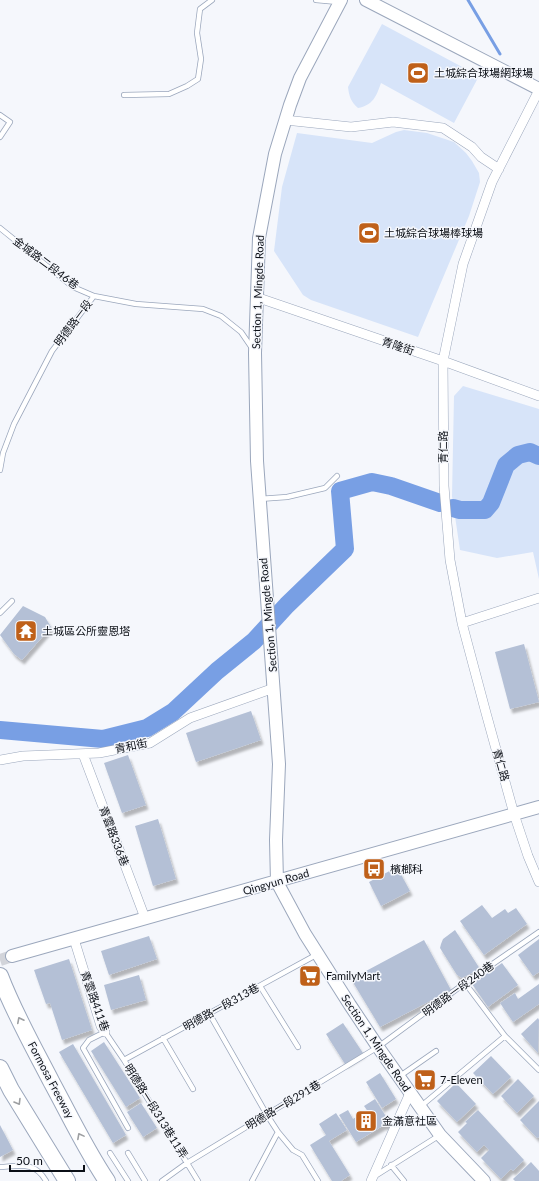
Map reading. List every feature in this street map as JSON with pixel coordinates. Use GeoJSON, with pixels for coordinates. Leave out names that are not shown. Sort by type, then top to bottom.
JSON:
{"type":"FeatureCollection","features":[{"type":"Feature","properties":{"kind":"highway","name":"Formosa Freeway"},"geometry":{"type":"LineString","coordinates":[[0,976],[9,998],[49,1077],[92,1157],[108,1181]]}},
{"type":"Feature","properties":{"kind":"highway"},"geometry":{"type":"LineString","coordinates":[[0,1068],[11,1090],[66,1181]]}},
{"type":"Feature","properties":{"kind":"street"},"geometry":{"type":"LineString","coordinates":[[366,0],[539,90]]}},
{"type":"Feature","properties":{"kind":"street","name":"Section 1, Mingde Road"},"geometry":{"type":"LineString","coordinates":[[340,1],[300,78],[285,120],[275,154],[259,238],[256,297],[257,461],[279,764],[276,840],[277,882],[305,934],[378,1047],[440,1135],[484,1181]]}},
{"type":"Feature","properties":{"kind":"street","name":"青仁路"},"geometry":{"type":"LineString","coordinates":[[539,90],[492,182],[463,264],[443,361],[444,486],[450,560],[462,623],[486,713],[514,814],[528,856],[539,882]]}},
{"type":"Feature","properties":{"kind":"street"},"geometry":{"type":"LineString","coordinates":[[285,120],[351,127],[393,122],[443,128],[472,147],[480,157],[499,169]]}},
{"type":"Feature","properties":{"kind":"street","name":"青隆街"},"geometry":{"type":"LineString","coordinates":[[256,297],[443,361],[539,396]]}},
{"type":"Feature","properties":{"kind":"street"},"geometry":{"type":"LineString","coordinates":[[462,623],[539,598]]}},
{"type":"Feature","properties":{"kind":"street","name":"青和街"},"geometry":{"type":"LineString","coordinates":[[0,760],[23,756],[99,753],[150,743],[190,718],[274,688]]}},
{"type":"Feature","properties":{"kind":"street","name":"青雲路336巷"},"geometry":{"type":"LineString","coordinates":[[83,754],[145,918]]}},
{"type":"Feature","properties":{"kind":"street","name":"Qingyun Road"},"geometry":{"type":"LineString","coordinates":[[12,956],[539,807]]}},
{"type":"Feature","properties":{"kind":"street","name":"青雲路411巷"},"geometry":{"type":"LineString","coordinates":[[74,939],[101,1026],[105,1032]]}},
{"type":"Feature","properties":{"kind":"street"},"geometry":{"type":"LineString","coordinates":[[370,1180],[410,1093]]}},
{"type":"Feature","properties":{"kind":"lane"},"geometry":{"type":"LineString","coordinates":[[124,95],[169,94],[198,79],[201,59],[197,33],[200,9],[212,0]]}},
{"type":"Feature","properties":{"kind":"lane"},"geometry":{"type":"LineString","coordinates":[[316,0],[340,1]]}},
{"type":"Feature","properties":{"kind":"lane"},"geometry":{"type":"LineString","coordinates":[[0,115],[10,122],[0,137]]}},
{"type":"Feature","properties":{"kind":"lane","name":"金城路二段46巷"},"geometry":{"type":"LineString","coordinates":[[0,228],[73,286],[94,296]]}},
{"type":"Feature","properties":{"kind":"lane","name":"明德路一段"},"geometry":{"type":"LineString","coordinates":[[0,467],[3,453],[14,424],[52,351],[94,296],[136,304],[203,309],[221,316],[241,332],[256,353]]}},
{"type":"Feature","properties":{"kind":"lane"},"geometry":{"type":"LineString","coordinates":[[259,499],[287,497],[325,488],[338,476]]}},
{"type":"Feature","properties":{"kind":"lane"},"geometry":{"type":"LineString","coordinates":[[0,613],[12,601]]}},
{"type":"Feature","properties":{"kind":"lane","name":"明德路一段240巷"},"geometry":{"type":"LineString","coordinates":[[378,1047],[465,983],[539,932]]}},
{"type":"Feature","properties":{"kind":"lane","name":"明德路一段313巷"},"geometry":{"type":"LineString","coordinates":[[124,1060],[318,954]]}},
{"type":"Feature","properties":{"kind":"lane"},"geometry":{"type":"LineString","coordinates":[[465,983],[505,1036],[539,1070]]}},
{"type":"Feature","properties":{"kind":"lane"},"geometry":{"type":"LineString","coordinates":[[260,986],[298,1047]]}},
{"type":"Feature","properties":{"kind":"lane"},"geometry":{"type":"LineString","coordinates":[[209,1013],[278,1132],[293,1150],[302,1155],[318,1181]]}},
{"type":"Feature","properties":{"kind":"lane"},"geometry":{"type":"LineString","coordinates":[[105,1032],[89,1040],[83,1048],[128,1128]]}},
{"type":"Feature","properties":{"kind":"lane","name":"青雲路411巷"},"geometry":{"type":"LineString","coordinates":[[105,1032],[124,1060]]}},
{"type":"Feature","properties":{"kind":"lane"},"geometry":{"type":"LineString","coordinates":[[420,1107],[505,1036]]}},
{"type":"Feature","properties":{"kind":"lane"},"geometry":{"type":"LineString","coordinates":[[163,1038],[193,1090]]}},
{"type":"Feature","properties":{"kind":"lane","name":"明德路一段291巷"},"geometry":{"type":"LineString","coordinates":[[187,1163],[378,1047]]}},
{"type":"Feature","properties":{"kind":"lane"},"geometry":{"type":"LineString","coordinates":[[399,1077],[436,1051]]}},
{"type":"Feature","properties":{"kind":"lane","name":"明德路一段313巷11弄"},"geometry":{"type":"LineString","coordinates":[[124,1060],[198,1181]]}},
{"type":"Feature","properties":{"kind":"lane"},"geometry":{"type":"LineString","coordinates":[[252,1181],[278,1132]]}},
{"type":"Feature","properties":{"kind":"lane"},"geometry":{"type":"LineString","coordinates":[[370,1180],[440,1135]]}},
{"type":"Feature","properties":{"kind":"lane"},"geometry":{"type":"LineString","coordinates":[[110,1153],[128,1181]]}},
{"type":"Feature","properties":{"kind":"lane"},"geometry":{"type":"LineString","coordinates":[[128,1153],[145,1181]]}},
{"type":"Feature","properties":{"kind":"lane","name":"明德路一段313巷11弄"},"geometry":{"type":"LineString","coordinates":[[162,1181],[187,1163]]}},
{"type":"Feature","properties":{"kind":"lane"},"geometry":{"type":"LineString","coordinates":[[391,1166],[404,1181]]}},
{"type":"Feature","properties":{"kind":"lane"},"geometry":{"type":"LineString","coordinates":[[0,1167],[35,1167],[46,1181]]}},
{"type":"Feature","properties":{"kind":"shaded area","name":"土城綜合球場網球場"},"geometry":{"type":"Polygon","coordinates":[[[382,24],[479,76],[454,123],[381,83],[373,100],[367,105],[358,108],[352,101],[348,87],[382,24]]]}},
{"type":"Feature","properties":{"kind":"shaded area","name":"土城綜合球場棒球場"},"geometry":{"type":"Polygon","coordinates":[[[404,130],[427,133],[454,142],[472,161],[479,173],[480,182],[469,216],[418,337],[311,300],[303,295],[274,251],[282,187],[297,133],[372,143],[404,130]]]}},
{"type":"Feature","properties":{"kind":"shaded area"},"geometry":{"type":"Polygon","coordinates":[[[463,386],[539,409],[539,579],[533,552],[497,558],[460,550],[452,496],[454,396],[463,386]]]}},
{"type":"Feature","properties":{"kind":"building","name":"土城區公所靈恩塔"},"geometry":{"type":"Polygon","coordinates":[[[23,606],[45,617],[51,627],[22,660],[14,654],[0,635],[23,606]]]}},
{"type":"Feature","properties":{"kind":"building"},"geometry":{"type":"Polygon","coordinates":[[[524,644],[539,702],[510,709],[495,652],[524,644]]]}},
{"type":"Feature","properties":{"kind":"building"},"geometry":{"type":"Polygon","coordinates":[[[251,711],[261,740],[196,762],[186,733],[251,711]]]}},
{"type":"Feature","properties":{"kind":"building"},"geometry":{"type":"Polygon","coordinates":[[[128,755],[146,805],[122,813],[104,763],[128,755]]]}},
{"type":"Feature","properties":{"kind":"building"},"geometry":{"type":"Polygon","coordinates":[[[158,819],[176,879],[153,886],[135,826],[158,819]]]}},
{"type":"Feature","properties":{"kind":"building"},"geometry":{"type":"Polygon","coordinates":[[[397,867],[410,891],[381,906],[369,882],[397,867]]]}},
{"type":"Feature","properties":{"kind":"building"},"geometry":{"type":"Polygon","coordinates":[[[482,905],[492,918],[505,909],[508,913],[516,908],[527,924],[484,955],[460,921],[482,905]]]}},
{"type":"Feature","properties":{"kind":"building"},"geometry":{"type":"Polygon","coordinates":[[[455,930],[480,969],[462,978],[457,975],[440,948],[443,939],[455,930]]]}},
{"type":"Feature","properties":{"kind":"building"},"geometry":{"type":"Polygon","coordinates":[[[149,936],[157,959],[109,975],[101,951],[149,936]]]}},
{"type":"Feature","properties":{"kind":"building"},"geometry":{"type":"Polygon","coordinates":[[[539,939],[539,972],[533,976],[518,955],[539,939]]]}},
{"type":"Feature","properties":{"kind":"building"},"geometry":{"type":"Polygon","coordinates":[[[424,940],[451,990],[380,1027],[351,979],[424,940]]]}},
{"type":"Feature","properties":{"kind":"building"},"geometry":{"type":"Polygon","coordinates":[[[69,959],[92,1030],[62,1040],[50,1003],[46,1004],[34,970],[69,959]]]}},
{"type":"Feature","properties":{"kind":"building"},"geometry":{"type":"Polygon","coordinates":[[[502,963],[518,985],[488,1007],[472,984],[502,963]]]}},
{"type":"Feature","properties":{"kind":"building"},"geometry":{"type":"Polygon","coordinates":[[[139,975],[146,1000],[111,1010],[104,985],[139,975]]]}},
{"type":"Feature","properties":{"kind":"building"},"geometry":{"type":"Polygon","coordinates":[[[539,984],[539,1004],[513,1022],[500,1003],[515,993],[518,999],[539,984]]]}},
{"type":"Feature","properties":{"kind":"building"},"geometry":{"type":"Polygon","coordinates":[[[538,1018],[539,1020],[538,1053],[521,1034],[538,1018]]]}},
{"type":"Feature","properties":{"kind":"building"},"geometry":{"type":"Polygon","coordinates":[[[343,1023],[363,1053],[345,1064],[326,1034],[343,1023]]]}},
{"type":"Feature","properties":{"kind":"building"},"geometry":{"type":"Polygon","coordinates":[[[104,1042],[140,1098],[126,1107],[91,1051],[104,1042]]]}},
{"type":"Feature","properties":{"kind":"building"},"geometry":{"type":"Polygon","coordinates":[[[73,1044],[126,1135],[113,1143],[59,1052],[73,1044]]]}},
{"type":"Feature","properties":{"kind":"building"},"geometry":{"type":"Polygon","coordinates":[[[491,1056],[511,1077],[493,1094],[473,1073],[491,1056]]]}},
{"type":"Feature","properties":{"kind":"building","name":"金滿意社區"},"geometry":{"type":"Polygon","coordinates":[[[380,1073],[396,1099],[382,1108],[366,1082],[380,1073]]]}},
{"type":"Feature","properties":{"kind":"building"},"geometry":{"type":"Polygon","coordinates":[[[518,1079],[534,1096],[517,1113],[501,1096],[518,1079]]]}},
{"type":"Feature","properties":{"kind":"building"},"geometry":{"type":"Polygon","coordinates":[[[456,1083],[476,1104],[457,1122],[437,1101],[456,1083]]]}},
{"type":"Feature","properties":{"kind":"building","name":"金滿意社區"},"geometry":{"type":"Polygon","coordinates":[[[375,1099],[390,1123],[356,1142],[339,1115],[348,1110],[353,1119],[356,1117],[358,1120],[369,1113],[364,1106],[375,1099]]]}},
{"type":"Feature","properties":{"kind":"building"},"geometry":{"type":"Polygon","coordinates":[[[539,1101],[539,1137],[537,1138],[520,1120],[539,1101]]]}},
{"type":"Feature","properties":{"kind":"building"},"geometry":{"type":"Polygon","coordinates":[[[141,1103],[157,1128],[143,1137],[127,1112],[141,1103]]]}},
{"type":"Feature","properties":{"kind":"building"},"geometry":{"type":"Polygon","coordinates":[[[478,1110],[524,1160],[513,1171],[511,1169],[501,1179],[481,1158],[489,1150],[484,1145],[477,1152],[458,1132],[467,1123],[465,1122],[478,1110]]]}},
{"type":"Feature","properties":{"kind":"building"},"geometry":{"type":"Polygon","coordinates":[[[336,1113],[347,1130],[329,1141],[350,1175],[341,1181],[332,1181],[310,1145],[326,1135],[319,1124],[336,1113]]]}},
{"type":"Feature","properties":{"kind":"building"},"geometry":{"type":"Polygon","coordinates":[[[0,1125],[13,1150],[0,1157],[0,1125]]]}},
{"type":"Feature","properties":{"kind":"building"},"geometry":{"type":"Polygon","coordinates":[[[531,1162],[539,1171],[539,1181],[515,1181],[513,1179],[531,1162]]]}},
{"type":"Feature","properties":{"kind":"waterway"},"geometry":{"type":"LineString","coordinates":[[468,0],[500,54]]}},
{"type":"Feature","properties":{"kind":"waterway"},"geometry":{"type":"LineString","coordinates":[[453,508],[460,510],[485,510],[491,503],[506,465],[518,455],[530,452],[539,456]]}},
{"type":"Feature","properties":{"kind":"waterway"},"geometry":{"type":"LineString","coordinates":[[0,730],[103,739],[147,728],[173,712],[217,671],[254,641],[287,605],[345,549],[340,491],[372,482],[391,486],[440,503]]}},
{"type":"Feature","properties":{"kind":"tunnel"},"geometry":{"type":"LineString","coordinates":[[0,960],[12,956]]}},
{"type":"Feature","properties":{"kind":"place","name":"土城綜合球場網球場"},"geometry":{"type":"Point","coordinates":[418,73]}},
{"type":"Feature","properties":{"kind":"place","name":"土城綜合球場棒球場"},"geometry":{"type":"Point","coordinates":[369,233]}},
{"type":"Feature","properties":{"kind":"place","name":"土城區公所靈恩塔"},"geometry":{"type":"Point","coordinates":[26,631]}},
{"type":"Feature","properties":{"kind":"place","name":"檳榔科"},"geometry":{"type":"Point","coordinates":[374,869]}},
{"type":"Feature","properties":{"kind":"place","name":"FamilyMart"},"geometry":{"type":"Point","coordinates":[310,976]}},
{"type":"Feature","properties":{"kind":"place","name":"7-Eleven"},"geometry":{"type":"Point","coordinates":[425,1080]}},
{"type":"Feature","properties":{"kind":"place","name":"金滿意社區"},"geometry":{"type":"Point","coordinates":[366,1121]}}]}
